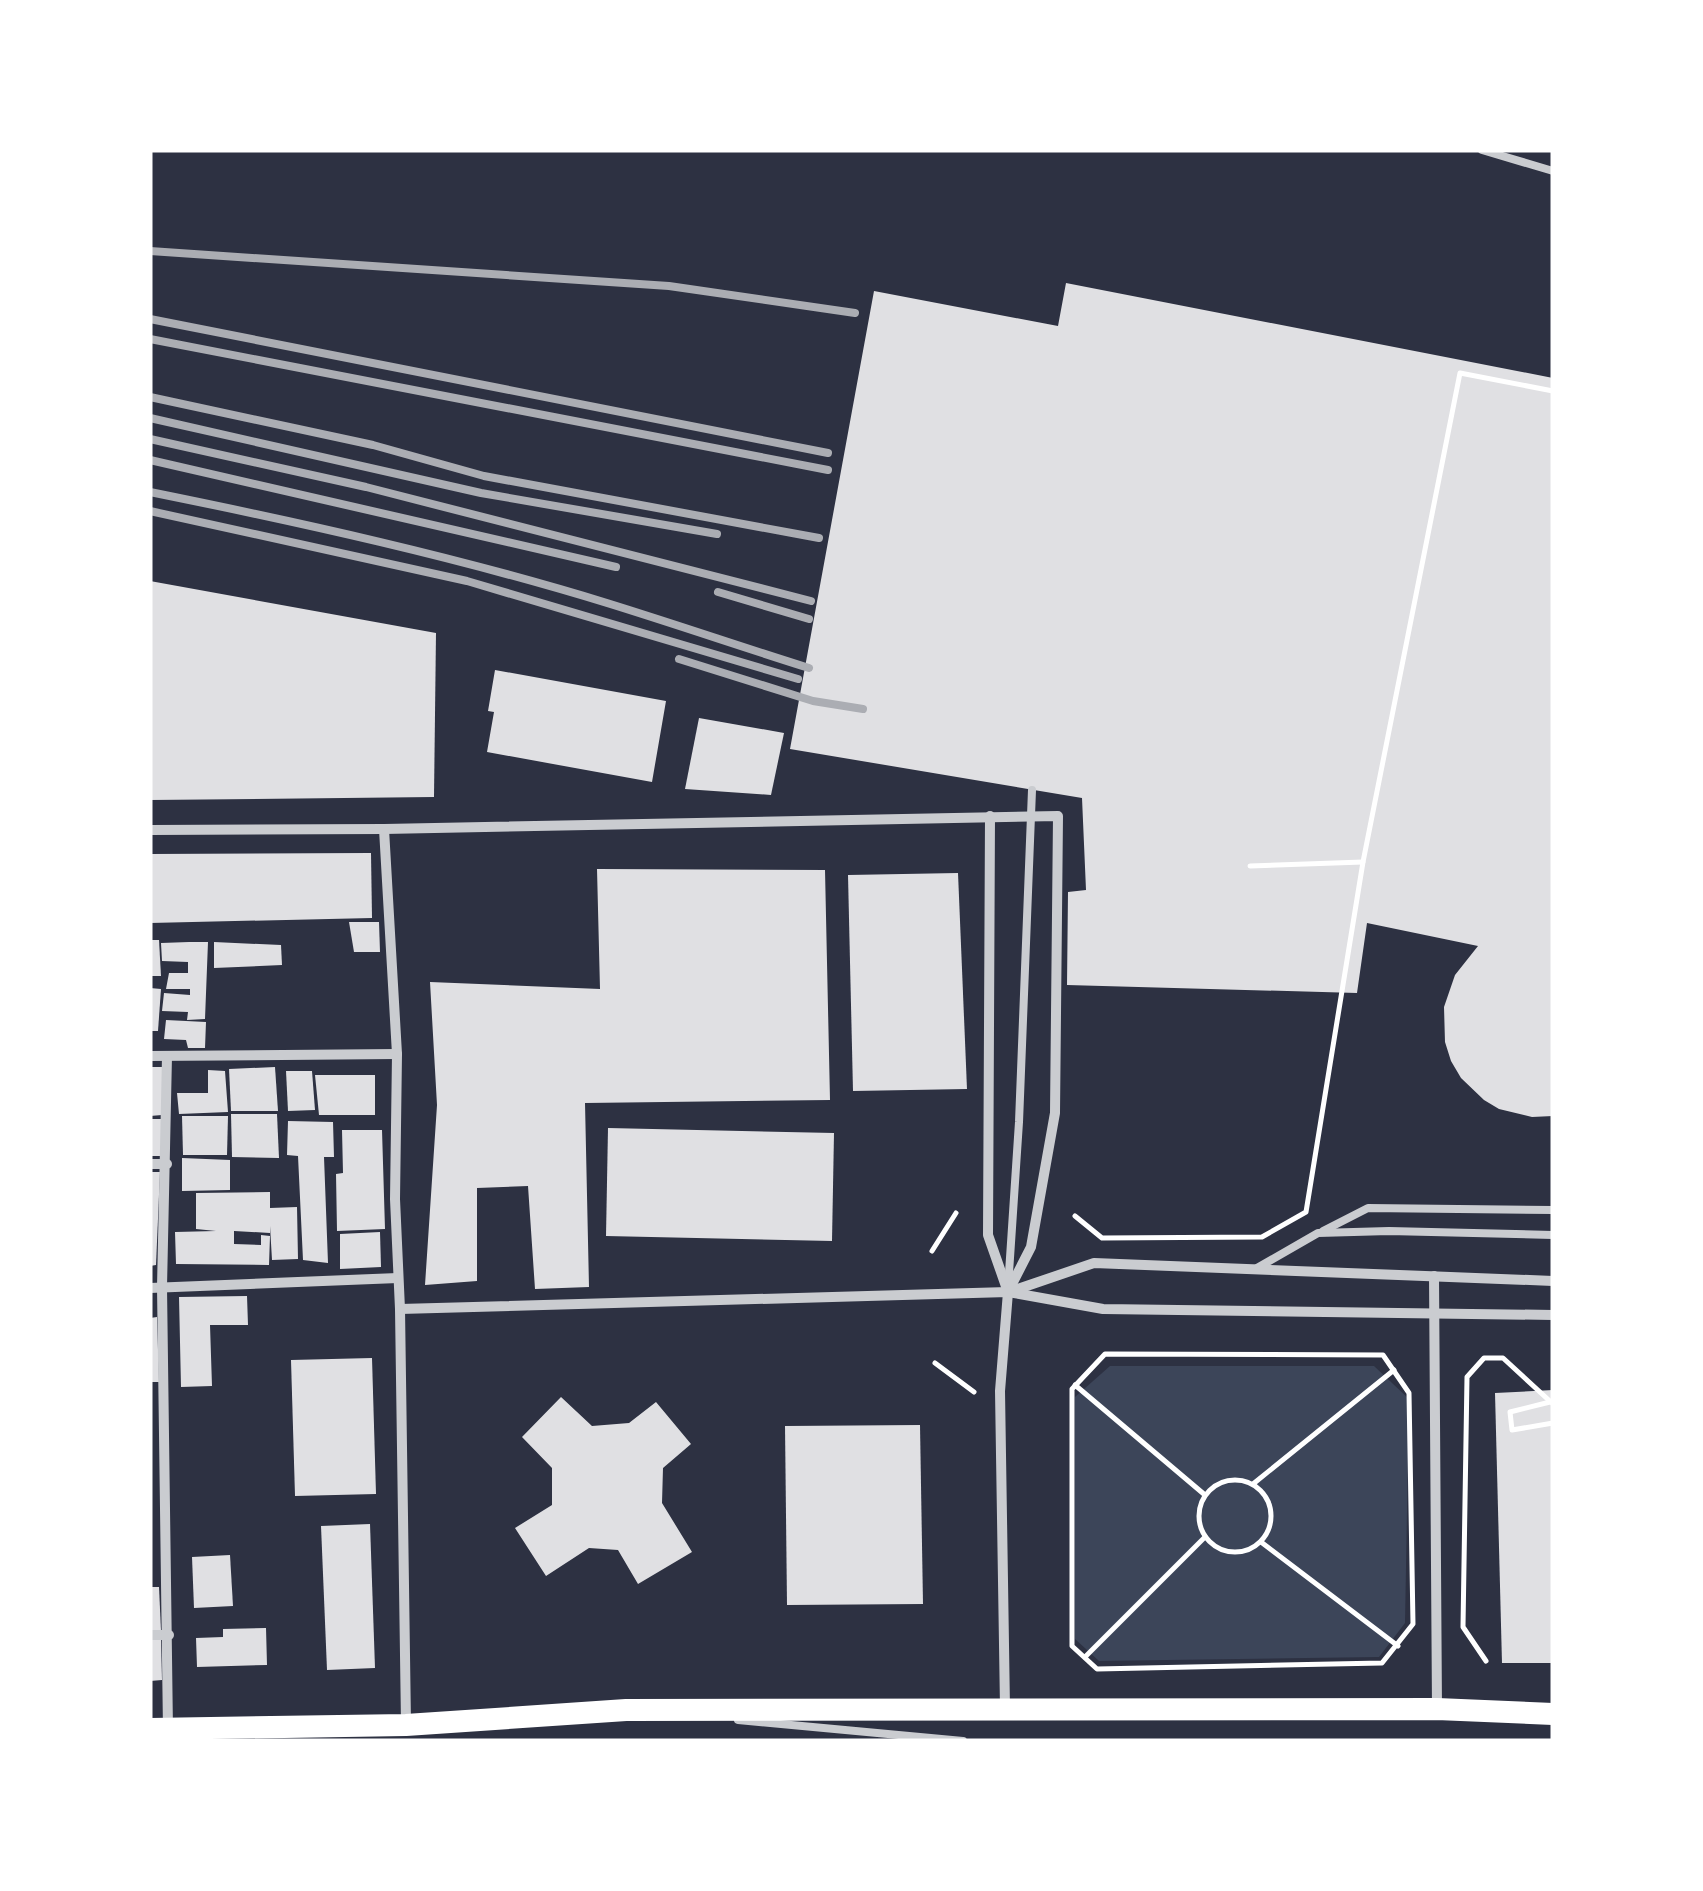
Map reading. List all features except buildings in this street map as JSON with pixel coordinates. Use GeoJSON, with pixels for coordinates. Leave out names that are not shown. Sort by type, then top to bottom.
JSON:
{"type":"FeatureCollection","features":[{"type":"Feature","properties":{"kind":"main road"},"geometry":{"type":"LineString","coordinates":[[159,1730],[406,1733],[626,1710],[1437,1709],[1553,1714]]}},
{"type":"Feature","properties":{"kind":"street"},"geometry":{"type":"LineString","coordinates":[[990,816],[988,1235],[1008,1292]]}},
{"type":"Feature","properties":{"kind":"street"},"geometry":{"type":"LineString","coordinates":[[150,830],[1058,816],[1056,1113],[1031,1247],[1008,1292],[1000,1391],[1004,1708]]}},
{"type":"Feature","properties":{"kind":"street"},"geometry":{"type":"LineString","coordinates":[[384,829],[396,1054],[395,1199],[406,1733]]}},
{"type":"Feature","properties":{"kind":"street"},"geometry":{"type":"LineString","coordinates":[[150,1056],[396,1054]]}},
{"type":"Feature","properties":{"kind":"street"},"geometry":{"type":"LineString","coordinates":[[159,1730],[169,1635],[166,1410],[156,1287],[166,1164],[167,1056]]}},
{"type":"Feature","properties":{"kind":"street"},"geometry":{"type":"LineString","coordinates":[[150,1164],[166,1164]]}},
{"type":"Feature","properties":{"kind":"street"},"geometry":{"type":"LineString","coordinates":[[1008,1292],[1094,1263],[1553,1281]]}},
{"type":"Feature","properties":{"kind":"street"},"geometry":{"type":"LineString","coordinates":[[1434,1276],[1437,1709]]}},
{"type":"Feature","properties":{"kind":"street"},"geometry":{"type":"LineString","coordinates":[[156,1287],[398,1278]]}},
{"type":"Feature","properties":{"kind":"street"},"geometry":{"type":"LineString","coordinates":[[400,1309],[1008,1292],[1104,1309],[1553,1315]]}},
{"type":"Feature","properties":{"kind":"street"},"geometry":{"type":"LineString","coordinates":[[150,1410],[166,1410]]}},
{"type":"Feature","properties":{"kind":"street"},"geometry":{"type":"LineString","coordinates":[[150,1514],[166,1514]]}},
{"type":"Feature","properties":{"kind":"street"},"geometry":{"type":"LineString","coordinates":[[150,1636],[169,1635]]}},
{"type":"Feature","properties":{"kind":"lane"},"geometry":{"type":"LineString","coordinates":[[1482,150],[1553,171]]}},
{"type":"Feature","properties":{"kind":"lane"},"geometry":{"type":"LineString","coordinates":[[1008,1292],[1032,790]]}},
{"type":"Feature","properties":{"kind":"lane"},"geometry":{"type":"LineString","coordinates":[[1254,1270],[1368,1208],[1553,1210]]}},
{"type":"Feature","properties":{"kind":"lane"},"geometry":{"type":"LineString","coordinates":[[1318,1233],[1389,1230],[1553,1236]]}},
{"type":"Feature","properties":{"kind":"lane"},"geometry":{"type":"LineString","coordinates":[[626,1710],[963,1741]]}},
{"type":"Feature","properties":{"kind":"path"},"geometry":{"type":"LineString","coordinates":[[1075,1216],[1102,1238],[1262,1237],[1306,1212],[1363,862],[1460,373],[1553,391]]}},
{"type":"Feature","properties":{"kind":"path"},"geometry":{"type":"LineString","coordinates":[[1250,866],[1363,862]]}},
{"type":"Feature","properties":{"kind":"path"},"geometry":{"type":"LineString","coordinates":[[932,1251],[956,1213]]}},
{"type":"Feature","properties":{"kind":"path"},"geometry":{"type":"LineString","coordinates":[[1104,1354],[1382,1355],[1394,1370],[1409,1393],[1414,1624],[1382,1663],[1097,1669],[1072,1646],[1072,1389],[1104,1354]]}},
{"type":"Feature","properties":{"kind":"path"},"geometry":{"type":"LineString","coordinates":[[1486,1661],[1463,1627],[1467,1377],[1484,1358],[1503,1358],[1552,1403]]}},
{"type":"Feature","properties":{"kind":"path"},"geometry":{"type":"LineString","coordinates":[[935,1362],[974,1392]]}},
{"type":"Feature","properties":{"kind":"path"},"geometry":{"type":"LineString","coordinates":[[1253,1484],[1394,1370]]}},
{"type":"Feature","properties":{"kind":"path"},"geometry":{"type":"LineString","coordinates":[[1075,1385],[1205,1495]]}},
{"type":"Feature","properties":{"kind":"path"},"geometry":{"type":"LineString","coordinates":[[1552,1403],[1510,1412],[1512,1430],[1553,1422]]}},
{"type":"Feature","properties":{"kind":"path"},"geometry":{"type":"LineString","coordinates":[[1226,1480],[1253,1484],[1265,1495],[1272,1511],[1270,1528],[1262,1542],[1248,1551],[1232,1552],[1205,1537],[1199,1509],[1205,1495],[1226,1480]]}},
{"type":"Feature","properties":{"kind":"path"},"geometry":{"type":"LineString","coordinates":[[1085,1657],[1205,1537]]}},
{"type":"Feature","properties":{"kind":"path"},"geometry":{"type":"LineString","coordinates":[[1262,1542],[1398,1646]]}},
{"type":"Feature","properties":{"kind":"shaded area"},"geometry":{"type":"Polygon","coordinates":[[[1110,1366],[1374,1366],[1409,1399],[1405,1623],[1379,1657],[1099,1661],[1075,1639],[1075,1397],[1110,1366]]]}},
{"type":"Feature","properties":{"kind":"railway"},"geometry":{"type":"LineString","coordinates":[[150,251],[669,286],[855,313]]}},
{"type":"Feature","properties":{"kind":"railway"},"geometry":{"type":"LineString","coordinates":[[150,319],[828,453]]}},
{"type":"Feature","properties":{"kind":"railway"},"geometry":{"type":"LineString","coordinates":[[150,339],[828,470]]}},
{"type":"Feature","properties":{"kind":"railway"},"geometry":{"type":"LineString","coordinates":[[150,397],[373,445],[484,476],[819,538]]}},
{"type":"Feature","properties":{"kind":"railway"},"geometry":{"type":"LineString","coordinates":[[150,418],[481,493],[717,534]]}},
{"type":"Feature","properties":{"kind":"railway"},"geometry":{"type":"LineString","coordinates":[[150,439],[366,487],[811,601]]}},
{"type":"Feature","properties":{"kind":"railway"},"geometry":{"type":"LineString","coordinates":[[150,460],[616,567]]}},
{"type":"Feature","properties":{"kind":"railway"},"geometry":{"type":"LineString","coordinates":[[150,492],[494,571],[809,668]]}},
{"type":"Feature","properties":{"kind":"railway"},"geometry":{"type":"LineString","coordinates":[[150,511],[467,581],[798,679]]}},
{"type":"Feature","properties":{"kind":"railway"},"geometry":{"type":"LineString","coordinates":[[718,592],[809,619]]}},
{"type":"Feature","properties":{"kind":"railway"},"geometry":{"type":"LineString","coordinates":[[679,659],[813,701],[863,709]]}}]}
